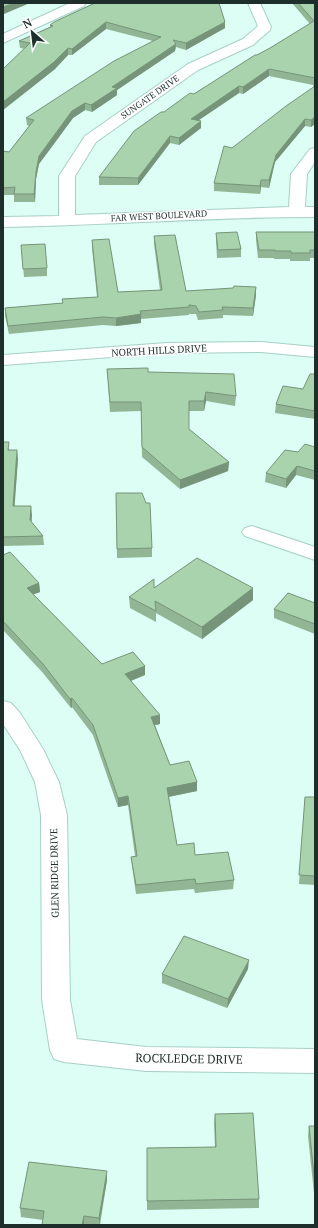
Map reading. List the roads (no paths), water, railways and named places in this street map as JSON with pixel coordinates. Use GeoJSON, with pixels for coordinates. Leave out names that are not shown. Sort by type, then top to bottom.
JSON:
{"type":"FeatureCollection","features":[{"type":"Feature","properties":{"kind":"street"},"geometry":{"type":"LineString","coordinates":[[3,39],[80,3]]}},
{"type":"Feature","properties":{"kind":"street","name":"SUNGATE DRIVE"},"geometry":{"type":"LineString","coordinates":[[67,221],[67,176],[90,140],[193,67],[248,42],[265,27],[254,3]]}},
{"type":"Feature","properties":{"kind":"street"},"geometry":{"type":"LineString","coordinates":[[297,212],[299,174],[315,152]]}},
{"type":"Feature","properties":{"kind":"street","name":"FAR WEST BOULEVARD"},"geometry":{"type":"LineString","coordinates":[[3,222],[67,221],[176,215],[315,212]]}},
{"type":"Feature","properties":{"kind":"street","name":"NORTH HILLS DRIVE"},"geometry":{"type":"LineString","coordinates":[[3,360],[167,348],[261,347],[315,352]]}},
{"type":"Feature","properties":{"kind":"street"},"geometry":{"type":"LineString","coordinates":[[252,532],[315,554]]}},
{"type":"Feature","properties":{"kind":"street","name":"GLEN RIDGE DRIVE"},"geometry":{"type":"LineString","coordinates":[[3,709],[12,719],[31,749],[47,782],[54,816],[56,1000],[64,1050]]}},
{"type":"Feature","properties":{"kind":"street","name":"ROCKLEDGE DRIVE"},"geometry":{"type":"LineString","coordinates":[[64,1050],[146,1060],[315,1061]]}}]}
